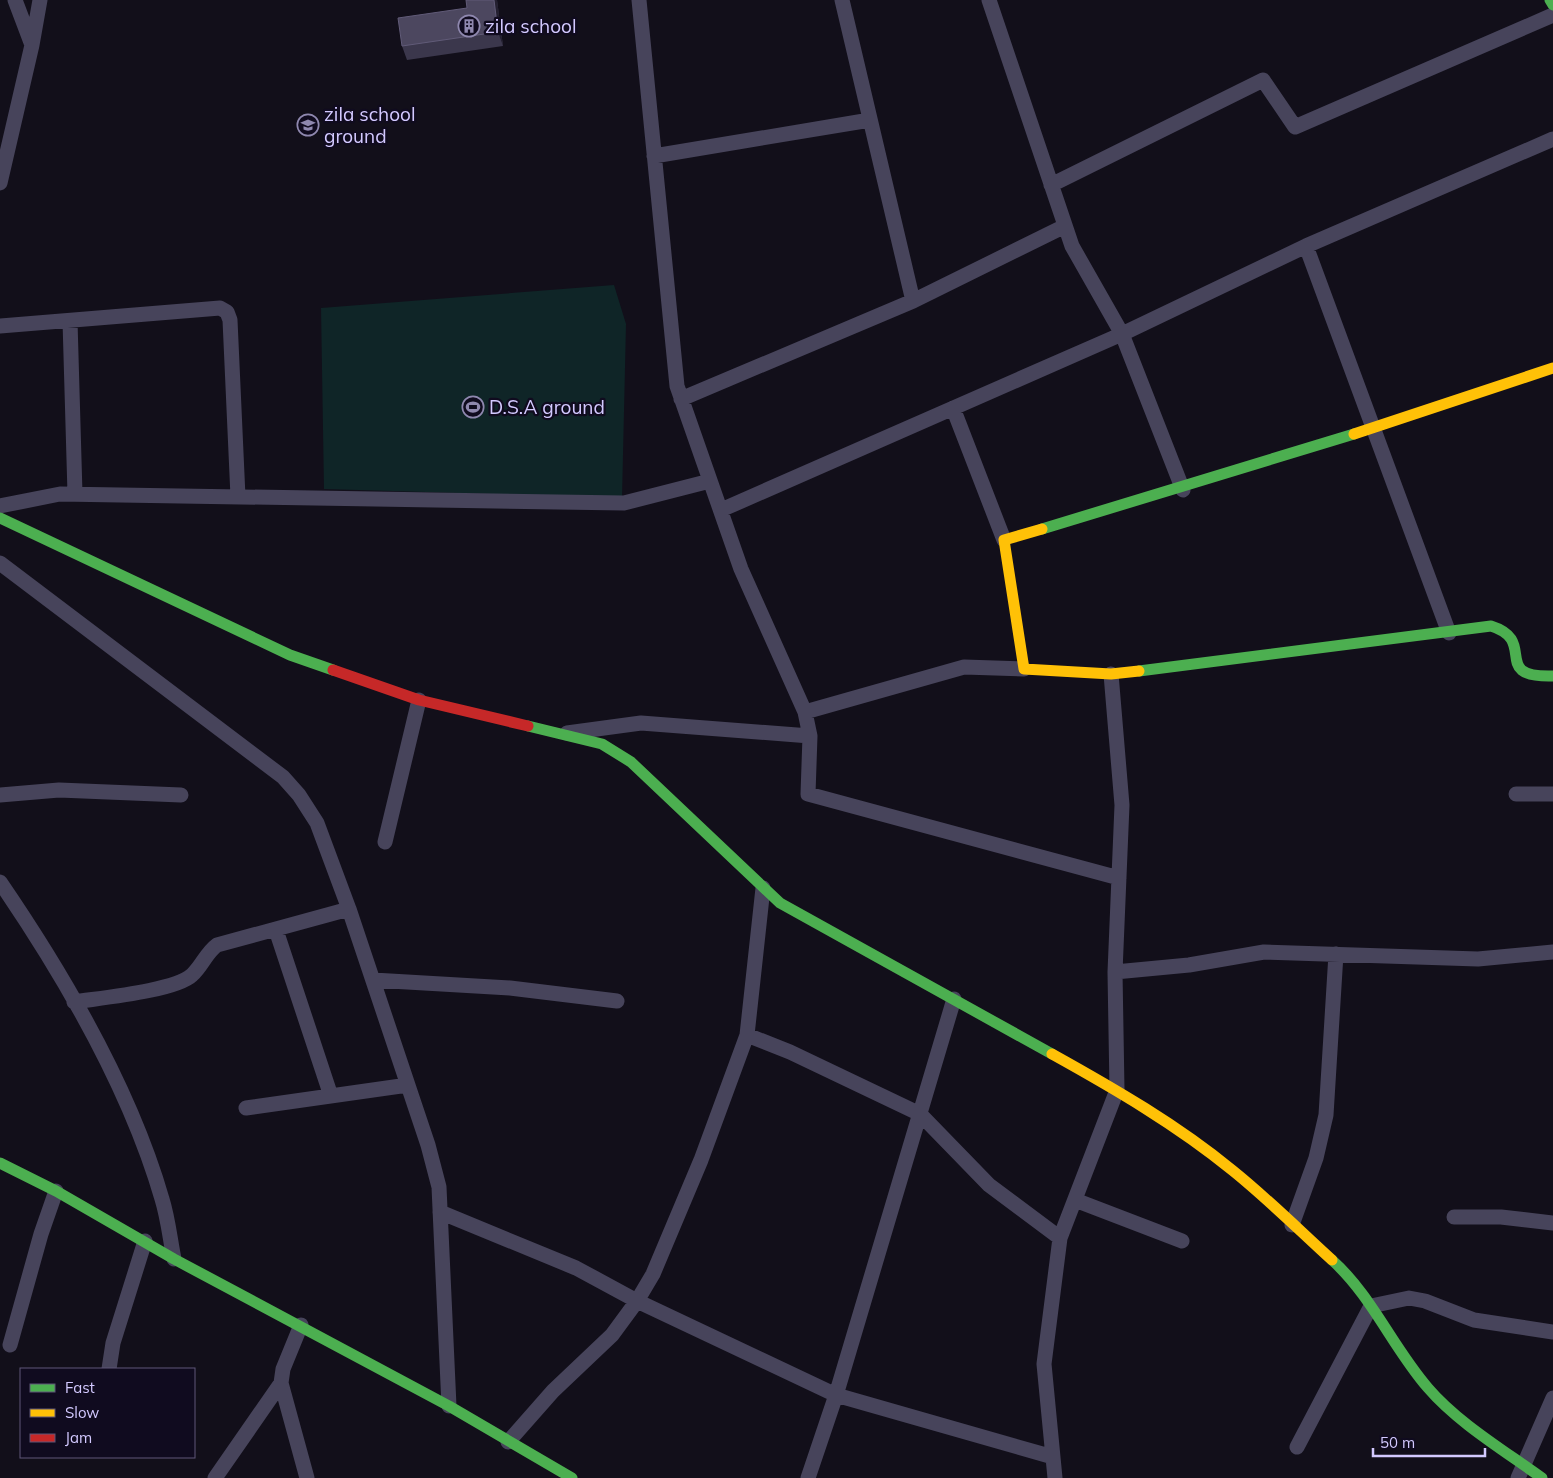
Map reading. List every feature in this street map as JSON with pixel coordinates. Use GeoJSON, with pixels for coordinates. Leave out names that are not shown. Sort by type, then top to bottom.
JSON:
{"type":"FeatureCollection","features":[{"type":"Feature","properties":{"kind":"street"},"geometry":{"type":"LineString","coordinates":[[15,0],[32,45]]}},
{"type":"Feature","properties":{"kind":"street"},"geometry":{"type":"LineString","coordinates":[[0,183],[6,136],[32,45],[40,0]]}},
{"type":"Feature","properties":{"kind":"street"},"geometry":{"type":"LineString","coordinates":[[639,0],[677,386],[741,569],[805,712],[810,736],[808,794],[1119,878]]}},
{"type":"Feature","properties":{"kind":"street"},"geometry":{"type":"LineString","coordinates":[[842,0],[913,301]]}},
{"type":"Feature","properties":{"kind":"street"},"geometry":{"type":"LineString","coordinates":[[989,0],[1072,246],[1122,334],[1183,490]]}},
{"type":"Feature","properties":{"kind":"street"},"geometry":{"type":"LineString","coordinates":[[1550,0],[1553,4]]}},
{"type":"Feature","properties":{"kind":"street"},"geometry":{"type":"LineString","coordinates":[[1051,185],[1263,80],[1295,127],[1553,16]]}},
{"type":"Feature","properties":{"kind":"street"},"geometry":{"type":"LineString","coordinates":[[654,156],[870,120]]}},
{"type":"Feature","properties":{"kind":"street"},"geometry":{"type":"LineString","coordinates":[[721,510],[1122,334],[1306,246],[1553,139]]}},
{"type":"Feature","properties":{"kind":"street"},"geometry":{"type":"LineString","coordinates":[[681,399],[913,301],[1065,226]]}},
{"type":"Feature","properties":{"kind":"street"},"geometry":{"type":"LineString","coordinates":[[1306,246],[1449,633]]}},
{"type":"Feature","properties":{"kind":"street"},"geometry":{"type":"LineString","coordinates":[[0,326],[220,308],[226,312],[230,320],[238,497]]}},
{"type":"Feature","properties":{"kind":"street"},"geometry":{"type":"LineString","coordinates":[[70,321],[75,494]]}},
{"type":"Feature","properties":{"kind":"street"},"geometry":{"type":"LineString","coordinates":[[1004,540],[1183,490],[1375,429],[1553,368]]}},
{"type":"Feature","properties":{"kind":"street"},"geometry":{"type":"LineString","coordinates":[[953,408],[1004,540],[1024,669]]}},
{"type":"Feature","properties":{"kind":"street"},"geometry":{"type":"LineString","coordinates":[[0,506],[60,494],[624,503],[710,481]]}},
{"type":"Feature","properties":{"kind":"street"},"geometry":{"type":"LineString","coordinates":[[0,518],[290,654],[419,700],[602,744],[631,762],[780,903],[1117,1090],[1211,1153],[1335,1262],[1371,1306],[1428,1388],[1521,1472],[1542,1478]]}},
{"type":"Feature","properties":{"kind":"street"},"geometry":{"type":"LineString","coordinates":[[0,563],[282,777],[299,795],[316,823],[349,909],[373,980],[439,1187],[449,1406]]}},
{"type":"Feature","properties":{"kind":"street"},"geometry":{"type":"LineString","coordinates":[[805,712],[964,667],[1111,674],[1167,670],[1491,626],[1504,627],[1511,634],[1518,667],[1525,676],[1537,678],[1553,676]]}},
{"type":"Feature","properties":{"kind":"street"},"geometry":{"type":"LineString","coordinates":[[1055,1478],[1044,1364],[1060,1238],[1117,1090],[1115,972],[1122,805],[1111,674]]}},
{"type":"Feature","properties":{"kind":"street"},"geometry":{"type":"LineString","coordinates":[[385,842],[419,700]]}},
{"type":"Feature","properties":{"kind":"street"},"geometry":{"type":"LineString","coordinates":[[560,734],[603,726],[641,723],[810,736]]}},
{"type":"Feature","properties":{"kind":"street"},"geometry":{"type":"LineString","coordinates":[[0,795],[59,790],[181,795]]}},
{"type":"Feature","properties":{"kind":"street"},"geometry":{"type":"LineString","coordinates":[[1516,794],[1553,794]]}},
{"type":"Feature","properties":{"kind":"street"},"geometry":{"type":"LineString","coordinates":[[0,882],[43,944],[123,1092],[163,1200],[174,1259]]}},
{"type":"Feature","properties":{"kind":"street"},"geometry":{"type":"LineString","coordinates":[[508,1442],[553,1391],[612,1335],[637,1301],[653,1274],[701,1160],[747,1035],[763,888]]}},
{"type":"Feature","properties":{"kind":"street"},"geometry":{"type":"LineString","coordinates":[[74,1002],[149,990],[184,980],[192,975],[210,950],[217,945],[349,909]]}},
{"type":"Feature","properties":{"kind":"street"},"geometry":{"type":"LineString","coordinates":[[276,930],[331,1096]]}},
{"type":"Feature","properties":{"kind":"street"},"geometry":{"type":"LineString","coordinates":[[1115,972],[1189,964],[1264,952],[1478,959],[1553,952]]}},
{"type":"Feature","properties":{"kind":"street"},"geometry":{"type":"LineString","coordinates":[[1292,1225],[1316,1158],[1326,1115],[1336,954]]}},
{"type":"Feature","properties":{"kind":"street"},"geometry":{"type":"LineString","coordinates":[[373,980],[510,988],[617,1001]]}},
{"type":"Feature","properties":{"kind":"street"},"geometry":{"type":"LineString","coordinates":[[808,1478],[836,1395],[954,999]]}},
{"type":"Feature","properties":{"kind":"street"},"geometry":{"type":"LineString","coordinates":[[747,1035],[790,1052],[920,1114],[988,1185],[1060,1238]]}},
{"type":"Feature","properties":{"kind":"street"},"geometry":{"type":"LineString","coordinates":[[246,1108],[408,1085]]}},
{"type":"Feature","properties":{"kind":"street"},"geometry":{"type":"LineString","coordinates":[[0,1163],[56,1191],[145,1240],[174,1259],[449,1406],[572,1478]]}},
{"type":"Feature","properties":{"kind":"street"},"geometry":{"type":"LineString","coordinates":[[10,1345],[40,1234],[56,1191]]}},
{"type":"Feature","properties":{"kind":"street"},"geometry":{"type":"LineString","coordinates":[[1075,1200],[1182,1241]]}},
{"type":"Feature","properties":{"kind":"street"},"geometry":{"type":"LineString","coordinates":[[440,1212],[576,1268],[637,1301],[836,1395],[1053,1457]]}},
{"type":"Feature","properties":{"kind":"street"},"geometry":{"type":"LineString","coordinates":[[1454,1217],[1501,1217],[1553,1223]]}},
{"type":"Feature","properties":{"kind":"street"},"geometry":{"type":"LineString","coordinates":[[109,1368],[113,1343],[145,1240]]}},
{"type":"Feature","properties":{"kind":"street"},"geometry":{"type":"LineString","coordinates":[[1371,1306],[1409,1298],[1425,1301],[1474,1320],[1553,1332]]}},
{"type":"Feature","properties":{"kind":"street"},"geometry":{"type":"LineString","coordinates":[[1298,1448],[1371,1306]]}},
{"type":"Feature","properties":{"kind":"street"},"geometry":{"type":"LineString","coordinates":[[300,1325],[283,1369],[281,1383],[307,1478]]}},
{"type":"Feature","properties":{"kind":"street"},"geometry":{"type":"LineString","coordinates":[[215,1478],[281,1383]]}},
{"type":"Feature","properties":{"kind":"street"},"geometry":{"type":"LineString","coordinates":[[1521,1472],[1553,1398]]}},
{"type":"Feature","properties":{"kind":"green space","name":"D.S.A ground"},"geometry":{"type":"Polygon","coordinates":[[[614,285],[626,324],[622,498],[324,489],[321,308],[614,285]]]}},
{"type":"Feature","properties":{"kind":"building"},"geometry":{"type":"Polygon","coordinates":[[[466,0],[494,0],[498,32],[402,46],[398,18],[467,8],[466,0]]]}},
{"type":"Feature","properties":{"kind":"traffic: fast"},"geometry":{"type":"LineString","coordinates":[[1550,0],[1553,5]]}},
{"type":"Feature","properties":{"kind":"traffic: fast"},"geometry":{"type":"LineString","coordinates":[[1042,529],[1354,434]]}},
{"type":"Feature","properties":{"kind":"traffic: fast"},"geometry":{"type":"LineString","coordinates":[[0,518],[290,655],[333,670]]}},
{"type":"Feature","properties":{"kind":"traffic: fast"},"geometry":{"type":"LineString","coordinates":[[1139,671],[1491,626],[1505,633],[1512,640],[1518,665],[1523,671],[1534,675],[1553,676]]}},
{"type":"Feature","properties":{"kind":"traffic: fast"},"geometry":{"type":"LineString","coordinates":[[528,726],[602,744],[631,762],[780,903],[1052,1054]]}},
{"type":"Feature","properties":{"kind":"traffic: fast"},"geometry":{"type":"LineString","coordinates":[[0,1163],[56,1191],[174,1259],[449,1406],[572,1478]]}},
{"type":"Feature","properties":{"kind":"traffic: fast"},"geometry":{"type":"LineString","coordinates":[[1332,1260],[1359,1290],[1415,1372],[1440,1401],[1482,1436],[1542,1478]]}},
{"type":"Feature","properties":{"kind":"traffic: slow"},"geometry":{"type":"LineString","coordinates":[[1354,434],[1553,368]]}},
{"type":"Feature","properties":{"kind":"traffic: slow"},"geometry":{"type":"LineString","coordinates":[[1042,529],[1004,540],[1024,669],[1111,674],[1139,671]]}},
{"type":"Feature","properties":{"kind":"traffic: slow"},"geometry":{"type":"LineString","coordinates":[[1052,1054],[1145,1108],[1190,1138],[1258,1192],[1332,1260]]}},
{"type":"Feature","properties":{"kind":"traffic: jam"},"geometry":{"type":"LineString","coordinates":[[333,670],[419,700],[528,726]]}},
{"type":"Feature","properties":{"kind":"place","name":"zila school"},"geometry":{"type":"Point","coordinates":[469,26]}},
{"type":"Feature","properties":{"kind":"place","name":"zila school ground"},"geometry":{"type":"Point","coordinates":[308,125]}},
{"type":"Feature","properties":{"kind":"place","name":"D.S.A ground"},"geometry":{"type":"Point","coordinates":[473,407]}}]}
